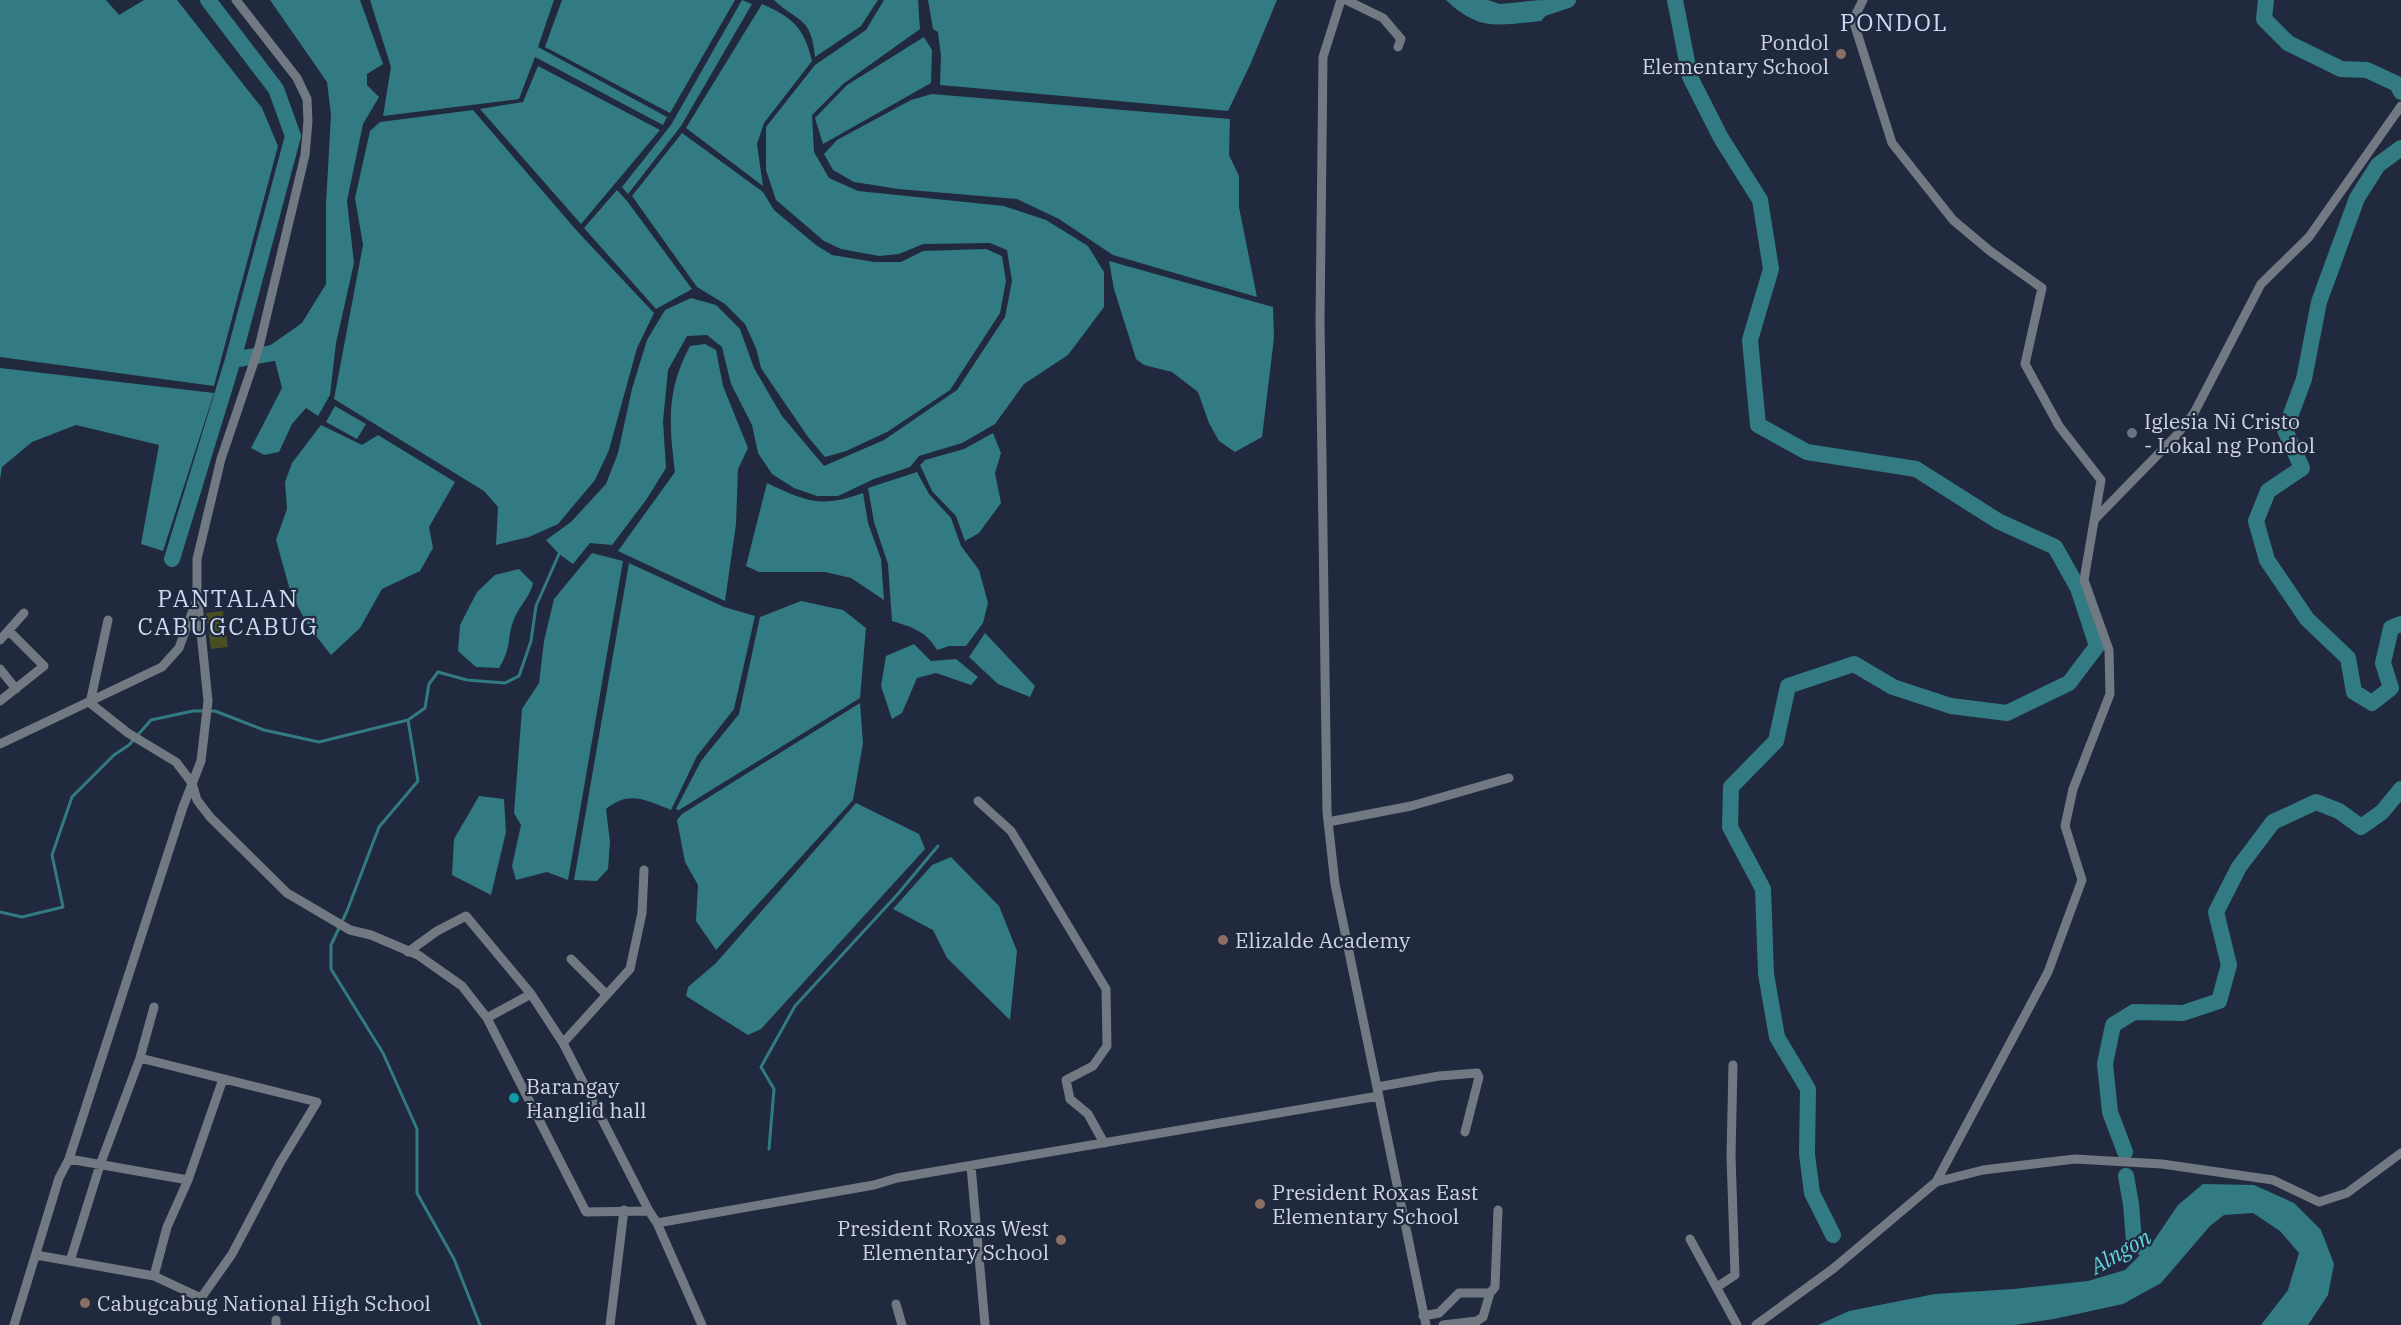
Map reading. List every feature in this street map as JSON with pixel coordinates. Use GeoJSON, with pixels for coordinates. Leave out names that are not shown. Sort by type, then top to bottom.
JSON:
{"type":"FeatureCollection","features":[{"type":"Feature","properties":{"kind":"street"},"geometry":{"type":"LineString","coordinates":[[14,1325],[59,1178],[69,1159],[103,1049],[201,761],[208,701],[197,599],[197,559],[218,471],[259,347],[305,155],[308,121],[306,99],[297,78],[236,0]]}},
{"type":"Feature","properties":{"kind":"street"},"geometry":{"type":"LineString","coordinates":[[1341,0],[1323,57],[1320,322],[1328,822],[1335,884],[1424,1320],[1439,1313],[1459,1293],[1490,1293]]}},
{"type":"Feature","properties":{"kind":"street"},"geometry":{"type":"LineString","coordinates":[[1346,0],[1383,18],[1401,39],[1398,46]]}},
{"type":"Feature","properties":{"kind":"street"},"geometry":{"type":"LineString","coordinates":[[1756,1325],[1834,1268],[1936,1182],[2048,972],[2082,880],[2065,826],[2073,789],[2110,694],[2109,650],[2084,580],[2101,480],[2059,426],[2025,364],[2042,288],[1990,251],[1953,220],[1892,143],[1853,20],[1863,0]]}},
{"type":"Feature","properties":{"kind":"street"},"geometry":{"type":"LineString","coordinates":[[2095,519],[2175,437],[2194,413],[2261,284],[2309,237],[2341,195],[2399,108]]}},
{"type":"Feature","properties":{"kind":"street"},"geometry":{"type":"LineString","coordinates":[[0,744],[162,667],[180,648],[197,599]]}},
{"type":"Feature","properties":{"kind":"street"},"geometry":{"type":"LineString","coordinates":[[0,640],[24,613]]}},
{"type":"Feature","properties":{"kind":"street"},"geometry":{"type":"LineString","coordinates":[[90,703],[108,620]]}},
{"type":"Feature","properties":{"kind":"street"},"geometry":{"type":"LineString","coordinates":[[0,701],[44,666],[9,631]]}},
{"type":"Feature","properties":{"kind":"street"},"geometry":{"type":"LineString","coordinates":[[0,669],[16,689]]}},
{"type":"Feature","properties":{"kind":"street"},"geometry":{"type":"LineString","coordinates":[[90,703],[128,733],[176,762],[192,783],[197,800],[210,817],[287,893],[350,930],[371,935],[408,952],[418,954],[462,986],[487,1018],[586,1212],[649,1211]]}},
{"type":"Feature","properties":{"kind":"street"},"geometry":{"type":"LineString","coordinates":[[1328,822],[1411,806],[1509,778]]}},
{"type":"Feature","properties":{"kind":"street"},"geometry":{"type":"LineString","coordinates":[[978,801],[1011,831],[1106,989],[1107,1046],[1093,1066],[1066,1080],[1070,1099],[1088,1114],[1104,1143]]}},
{"type":"Feature","properties":{"kind":"street"},"geometry":{"type":"LineString","coordinates":[[563,1043],[630,969],[642,913],[644,870]]}},
{"type":"Feature","properties":{"kind":"street"},"geometry":{"type":"LineString","coordinates":[[408,952],[437,931],[465,916],[531,994],[563,1043],[657,1223],[702,1325]]}},
{"type":"Feature","properties":{"kind":"street"},"geometry":{"type":"LineString","coordinates":[[571,959],[606,994]]}},
{"type":"Feature","properties":{"kind":"street"},"geometry":{"type":"LineString","coordinates":[[487,1018],[531,994]]}},
{"type":"Feature","properties":{"kind":"street"},"geometry":{"type":"LineString","coordinates":[[70,1261],[100,1165],[140,1058],[154,1006]]}},
{"type":"Feature","properties":{"kind":"street"},"geometry":{"type":"LineString","coordinates":[[36,1255],[154,1276],[201,1298],[232,1254],[280,1164],[317,1102],[140,1058]]}},
{"type":"Feature","properties":{"kind":"street"},"geometry":{"type":"LineString","coordinates":[[1717,1287],[1735,1275],[1731,1156],[1733,1065]]}},
{"type":"Feature","properties":{"kind":"street"},"geometry":{"type":"LineString","coordinates":[[657,1223],[1378,1092],[1439,1076],[1477,1073],[1479,1077],[1465,1132]]}},
{"type":"Feature","properties":{"kind":"street"},"geometry":{"type":"LineString","coordinates":[[154,1276],[167,1227],[188,1180],[223,1078]]}},
{"type":"Feature","properties":{"kind":"street"},"geometry":{"type":"LineString","coordinates":[[1936,1182],[1983,1170],[2074,1159],[2151,1163],[2272,1180],[2319,1202],[2347,1193],[2401,1153]]}},
{"type":"Feature","properties":{"kind":"street"},"geometry":{"type":"LineString","coordinates":[[69,1159],[188,1180]]}},
{"type":"Feature","properties":{"kind":"street"},"geometry":{"type":"LineString","coordinates":[[971,1166],[985,1325]]}},
{"type":"Feature","properties":{"kind":"street"},"geometry":{"type":"LineString","coordinates":[[610,1325],[624,1210]]}},
{"type":"Feature","properties":{"kind":"street"},"geometry":{"type":"LineString","coordinates":[[1443,1325],[1477,1321],[1484,1317],[1484,1307],[1495,1287],[1498,1210]]}},
{"type":"Feature","properties":{"kind":"street"},"geometry":{"type":"LineString","coordinates":[[1690,1239],[1737,1325]]}},
{"type":"Feature","properties":{"kind":"street"},"geometry":{"type":"LineString","coordinates":[[896,1304],[902,1325]]}},
{"type":"Feature","properties":{"kind":"shaded area"},"geometry":{"type":"Polygon","coordinates":[[[0,0],[106,0],[119,15],[144,0],[177,0],[262,108],[278,146],[214,386],[0,357],[0,0]]]}},
{"type":"Feature","properties":{"kind":"shaded area"},"geometry":{"type":"Polygon","coordinates":[[[270,0],[360,0],[383,64],[367,74],[367,85],[379,97],[363,124],[347,201],[354,263],[336,343],[330,395],[318,416],[306,408],[292,424],[279,452],[264,455],[251,448],[282,388],[271,345],[302,323],[326,284],[326,204],[331,115],[327,82],[270,0]]]}},
{"type":"Feature","properties":{"kind":"shaded area"},"geometry":{"type":"Polygon","coordinates":[[[370,0],[554,0],[538,47],[667,117],[663,125],[535,57],[519,99],[383,116],[391,67],[370,0]]]}},
{"type":"Feature","properties":{"kind":"shaded area"},"geometry":{"type":"Polygon","coordinates":[[[562,0],[735,0],[670,113],[545,47],[562,0]]]}},
{"type":"Feature","properties":{"kind":"shaded area"},"geometry":{"type":"Polygon","coordinates":[[[742,0],[752,4],[681,126],[628,194],[622,187],[671,125],[742,0]]]}},
{"type":"Feature","properties":{"kind":"shaded area"},"geometry":{"type":"Polygon","coordinates":[[[774,0],[878,0],[861,26],[815,57],[811,34],[807,27],[774,0]]]}},
{"type":"Feature","properties":{"kind":"shaded area"},"geometry":{"type":"Polygon","coordinates":[[[884,0],[918,0],[920,29],[843,84],[812,115],[814,152],[829,178],[858,191],[1004,206],[1046,220],[1088,246],[1104,272],[1104,307],[1068,355],[1024,384],[995,424],[962,443],[919,456],[910,467],[874,479],[838,496],[817,496],[794,488],[772,474],[758,453],[752,425],[731,384],[722,347],[707,335],[687,336],[668,370],[663,421],[666,468],[646,500],[612,545],[590,543],[573,564],[559,554],[546,540],[571,522],[606,484],[618,453],[632,389],[647,340],[665,310],[691,298],[716,305],[740,329],[754,368],[782,416],[824,466],[884,440],[957,390],[1005,317],[1012,281],[1007,250],[990,243],[923,244],[899,254],[879,256],[841,249],[824,241],[776,200],[766,170],[766,127],[815,65],[866,30],[884,0]]]}},
{"type":"Feature","properties":{"kind":"shaded area"},"geometry":{"type":"Polygon","coordinates":[[[928,0],[1277,0],[1228,111],[940,85],[941,56],[938,32],[933,29],[928,0]]]}},
{"type":"Feature","properties":{"kind":"shaded area"},"geometry":{"type":"Polygon","coordinates":[[[1446,0],[1488,0],[1500,4],[1540,0],[1554,6],[1541,21],[1501,25],[1479,22],[1446,0]]]}},
{"type":"Feature","properties":{"kind":"shaded area"},"geometry":{"type":"Polygon","coordinates":[[[762,4],[782,14],[796,25],[809,49],[812,61],[764,123],[757,144],[763,186],[686,128],[762,4]]]}},
{"type":"Feature","properties":{"kind":"shaded area"},"geometry":{"type":"Polygon","coordinates":[[[924,37],[932,50],[931,83],[823,144],[815,118],[847,85],[924,37]]]}},
{"type":"Feature","properties":{"kind":"shaded area"},"geometry":{"type":"Polygon","coordinates":[[[538,66],[660,130],[581,224],[480,109],[523,102],[538,66]]]}},
{"type":"Feature","properties":{"kind":"shaded area"},"geometry":{"type":"Polygon","coordinates":[[[932,94],[1230,119],[1229,155],[1239,176],[1239,207],[1257,297],[1113,255],[1059,219],[1017,199],[898,189],[854,182],[833,170],[824,154],[837,140],[911,100],[932,94]]]}},
{"type":"Feature","properties":{"kind":"shaded area"},"geometry":{"type":"Polygon","coordinates":[[[473,110],[577,231],[654,313],[637,348],[609,450],[595,480],[558,524],[529,537],[496,545],[498,507],[484,491],[334,399],[363,245],[355,198],[370,131],[380,122],[473,110]]]}},
{"type":"Feature","properties":{"kind":"shaded area"},"geometry":{"type":"Polygon","coordinates":[[[682,133],[763,192],[774,210],[816,245],[832,255],[874,262],[901,262],[923,251],[986,249],[1002,256],[1006,281],[1000,313],[950,390],[887,432],[846,451],[825,457],[808,437],[761,368],[756,348],[745,324],[725,304],[697,287],[632,196],[682,133]]]}},
{"type":"Feature","properties":{"kind":"shaded area"},"geometry":{"type":"Polygon","coordinates":[[[617,190],[692,289],[656,309],[584,228],[617,190]]]}},
{"type":"Feature","properties":{"kind":"shaded area"},"geometry":{"type":"Polygon","coordinates":[[[1109,261],[1273,307],[1274,338],[1262,437],[1235,452],[1219,441],[1209,423],[1198,392],[1172,372],[1144,365],[1136,359],[1114,289],[1109,261]]]}},
{"type":"Feature","properties":{"kind":"shaded area"},"geometry":{"type":"Polygon","coordinates":[[[705,344],[716,350],[723,386],[748,448],[738,469],[736,524],[725,601],[618,551],[675,472],[671,438],[673,393],[682,362],[690,346],[705,344]]]}},
{"type":"Feature","properties":{"kind":"shaded area"},"geometry":{"type":"Polygon","coordinates":[[[0,368],[214,393],[163,551],[141,544],[159,445],[76,425],[32,442],[2,467],[0,479],[0,368]]]}},
{"type":"Feature","properties":{"kind":"shaded area"},"geometry":{"type":"Polygon","coordinates":[[[335,406],[366,424],[357,439],[326,422],[335,406]]]}},
{"type":"Feature","properties":{"kind":"shaded area"},"geometry":{"type":"Polygon","coordinates":[[[321,425],[362,445],[378,435],[455,482],[429,527],[433,548],[420,571],[382,589],[360,628],[331,655],[309,627],[291,594],[276,540],[287,509],[285,482],[292,463],[321,425]]]}},
{"type":"Feature","properties":{"kind":"shaded area"},"geometry":{"type":"Polygon","coordinates":[[[993,433],[1001,453],[995,473],[1001,503],[979,533],[965,541],[956,516],[932,491],[920,465],[925,460],[964,449],[993,433]]]}},
{"type":"Feature","properties":{"kind":"shaded area"},"geometry":{"type":"Polygon","coordinates":[[[917,472],[929,494],[951,518],[961,546],[979,570],[988,603],[983,623],[966,646],[949,646],[937,650],[923,634],[892,621],[888,564],[874,522],[868,488],[917,472]]]}},
{"type":"Feature","properties":{"kind":"shaded area"},"geometry":{"type":"Polygon","coordinates":[[[767,483],[793,495],[814,501],[836,500],[863,493],[868,523],[881,559],[884,600],[851,578],[825,572],[759,572],[746,566],[767,483]]]}},
{"type":"Feature","properties":{"kind":"shaded area"},"geometry":{"type":"Polygon","coordinates":[[[592,553],[623,561],[568,880],[547,872],[516,880],[512,866],[521,825],[514,813],[522,709],[539,683],[544,641],[554,599],[592,553]]]}},
{"type":"Feature","properties":{"kind":"shaded area"},"geometry":{"type":"Polygon","coordinates":[[[629,563],[724,607],[755,616],[734,709],[697,756],[671,810],[646,800],[630,798],[614,803],[606,809],[610,842],[608,869],[597,881],[574,880],[629,563]]]}},
{"type":"Feature","properties":{"kind":"shaded area"},"geometry":{"type":"Polygon","coordinates":[[[519,569],[533,583],[530,593],[512,624],[503,660],[499,668],[476,667],[458,651],[460,625],[477,592],[495,575],[519,569]]]}},
{"type":"Feature","properties":{"kind":"shaded area"},"geometry":{"type":"Polygon","coordinates":[[[801,601],[843,610],[866,628],[860,698],[679,810],[676,809],[701,761],[739,714],[760,617],[801,601]]]}},
{"type":"Feature","properties":{"kind":"shaded area"},"geometry":{"type":"Polygon","coordinates":[[[223,611],[228,647],[211,649],[206,613],[223,611]]]}},
{"type":"Feature","properties":{"kind":"shaded area"},"geometry":{"type":"Polygon","coordinates":[[[985,633],[1035,686],[1030,697],[998,684],[969,657],[985,633]]]}},
{"type":"Feature","properties":{"kind":"shaded area"},"geometry":{"type":"Polygon","coordinates":[[[914,644],[931,661],[956,659],[978,677],[971,685],[936,673],[917,678],[902,713],[892,719],[881,686],[886,656],[914,644]]]}},
{"type":"Feature","properties":{"kind":"shaded area"},"geometry":{"type":"Polygon","coordinates":[[[860,703],[863,743],[853,800],[716,950],[696,921],[698,885],[685,862],[677,820],[682,814],[860,703]]]}},
{"type":"Feature","properties":{"kind":"shaded area"},"geometry":{"type":"Polygon","coordinates":[[[479,796],[504,799],[506,832],[491,895],[452,875],[454,839],[479,796]]]}},
{"type":"Feature","properties":{"kind":"shaded area"},"geometry":{"type":"Polygon","coordinates":[[[856,803],[919,834],[925,849],[761,1029],[748,1035],[686,996],[688,987],[716,963],[856,803]]]}},
{"type":"Feature","properties":{"kind":"shaded area"},"geometry":{"type":"Polygon","coordinates":[[[951,857],[999,906],[1017,951],[1010,1020],[947,958],[933,930],[893,909],[932,865],[951,857]]]}},
{"type":"Feature","properties":{"kind":"shaded area"},"geometry":{"type":"Polygon","coordinates":[[[2203,1184],[2254,1185],[2294,1203],[2321,1230],[2334,1264],[2328,1295],[2308,1325],[2261,1325],[2288,1290],[2299,1253],[2280,1231],[2253,1213],[2224,1215],[2210,1226],[2161,1283],[2123,1304],[2014,1325],[1818,1325],[1849,1311],[1935,1294],[2088,1281],[2125,1270],[2153,1242],[2178,1205],[2203,1184]]]}},
{"type":"Feature","properties":{"kind":"waterway"},"geometry":{"type":"LineString","coordinates":[[208,0],[276,89],[293,136],[233,360]]}},
{"type":"Feature","properties":{"kind":"waterway"},"geometry":{"type":"LineString","coordinates":[[1532,12],[1568,0]]}},
{"type":"Feature","properties":{"kind":"waterway"},"geometry":{"type":"LineString","coordinates":[[1675,0],[1690,77],[1721,138],[1760,200],[1771,269],[1750,340],[1758,425],[1807,452],[1916,469],[1998,521],[2055,547],[2078,588],[2097,646],[2069,683],[2007,713],[1951,706],[1893,687],[1854,664],[1788,686],[1776,741],[1731,787],[1730,827],[1763,889],[1766,974],[1777,1037],[1808,1089],[1807,1154],[1812,1193],[1833,1235]]}},
{"type":"Feature","properties":{"kind":"waterway"},"geometry":{"type":"LineString","coordinates":[[2266,0],[2264,19],[2288,43],[2341,69],[2367,70],[2397,84],[2401,92]]}},
{"type":"Feature","properties":{"kind":"waterway"},"geometry":{"type":"LineString","coordinates":[[2401,148],[2378,165],[2357,198],[2319,302],[2304,379],[2285,430],[2302,468],[2268,491],[2256,521],[2267,560],[2307,619],[2348,658],[2354,692],[2372,703],[2391,688],[2383,663],[2391,628],[2401,624]]}},
{"type":"Feature","properties":{"kind":"waterway"},"geometry":{"type":"LineString","coordinates":[[172,559],[233,360],[273,353],[292,340]]}},
{"type":"Feature","properties":{"kind":"waterway"},"geometry":{"type":"LineString","coordinates":[[0,912],[22,917],[63,907],[52,855],[72,797],[114,755],[129,745],[151,720],[193,711],[215,711],[264,730],[319,742],[408,720],[425,708],[429,684],[438,672],[467,680],[505,683],[519,676],[531,641],[536,606],[559,554]]}},
{"type":"Feature","properties":{"kind":"waterway"},"geometry":{"type":"LineString","coordinates":[[408,720],[418,781],[379,827],[347,911],[331,945],[331,969],[383,1053],[417,1129],[417,1193],[454,1259],[480,1325]]}},
{"type":"Feature","properties":{"kind":"waterway"},"geometry":{"type":"LineString","coordinates":[[2125,1152],[2110,1112],[2105,1064],[2113,1025],[2134,1012],[2183,1013],[2219,1001],[2229,965],[2216,912],[2239,867],[2273,822],[2316,802],[2339,811],[2361,827],[2382,812],[2401,789]]}},
{"type":"Feature","properties":{"kind":"waterway"},"geometry":{"type":"LineString","coordinates":[[769,1149],[774,1089],[761,1067],[795,1006],[897,895],[938,846]]}},
{"type":"Feature","properties":{"kind":"waterway","name":"Alngon"},"geometry":{"type":"LineString","coordinates":[[2126,1176],[2134,1241],[2159,1260]]}},
{"type":"Feature","properties":{"kind":"place","name":"Pondol Elementary School"},"geometry":{"type":"Point","coordinates":[1841,54]}},
{"type":"Feature","properties":{"kind":"place","name":"Iglesia Ni Cristo - Lokal ng Pondol"},"geometry":{"type":"Point","coordinates":[2132,433]}},
{"type":"Feature","properties":{"kind":"place","name":"Elizalde Academy"},"geometry":{"type":"Point","coordinates":[1223,940]}},
{"type":"Feature","properties":{"kind":"place","name":"Barangay Hanglid hall"},"geometry":{"type":"Point","coordinates":[514,1098]}},
{"type":"Feature","properties":{"kind":"place","name":"President Roxas East Elementary School"},"geometry":{"type":"Point","coordinates":[1260,1204]}},
{"type":"Feature","properties":{"kind":"place","name":"President Roxas West Elementary School"},"geometry":{"type":"Point","coordinates":[1061,1240]}},
{"type":"Feature","properties":{"kind":"place","name":"Cabugcabug National High School"},"geometry":{"type":"Point","coordinates":[85,1303]}},
{"type":"Feature","properties":{"kind":"district","name":"PONDOL"},"geometry":{"type":"Point","coordinates":[1894,22]}},
{"type":"Feature","properties":{"kind":"district","name":"PANTALAN CABUGCABUG"},"geometry":{"type":"Point","coordinates":[228,612]}}]}
